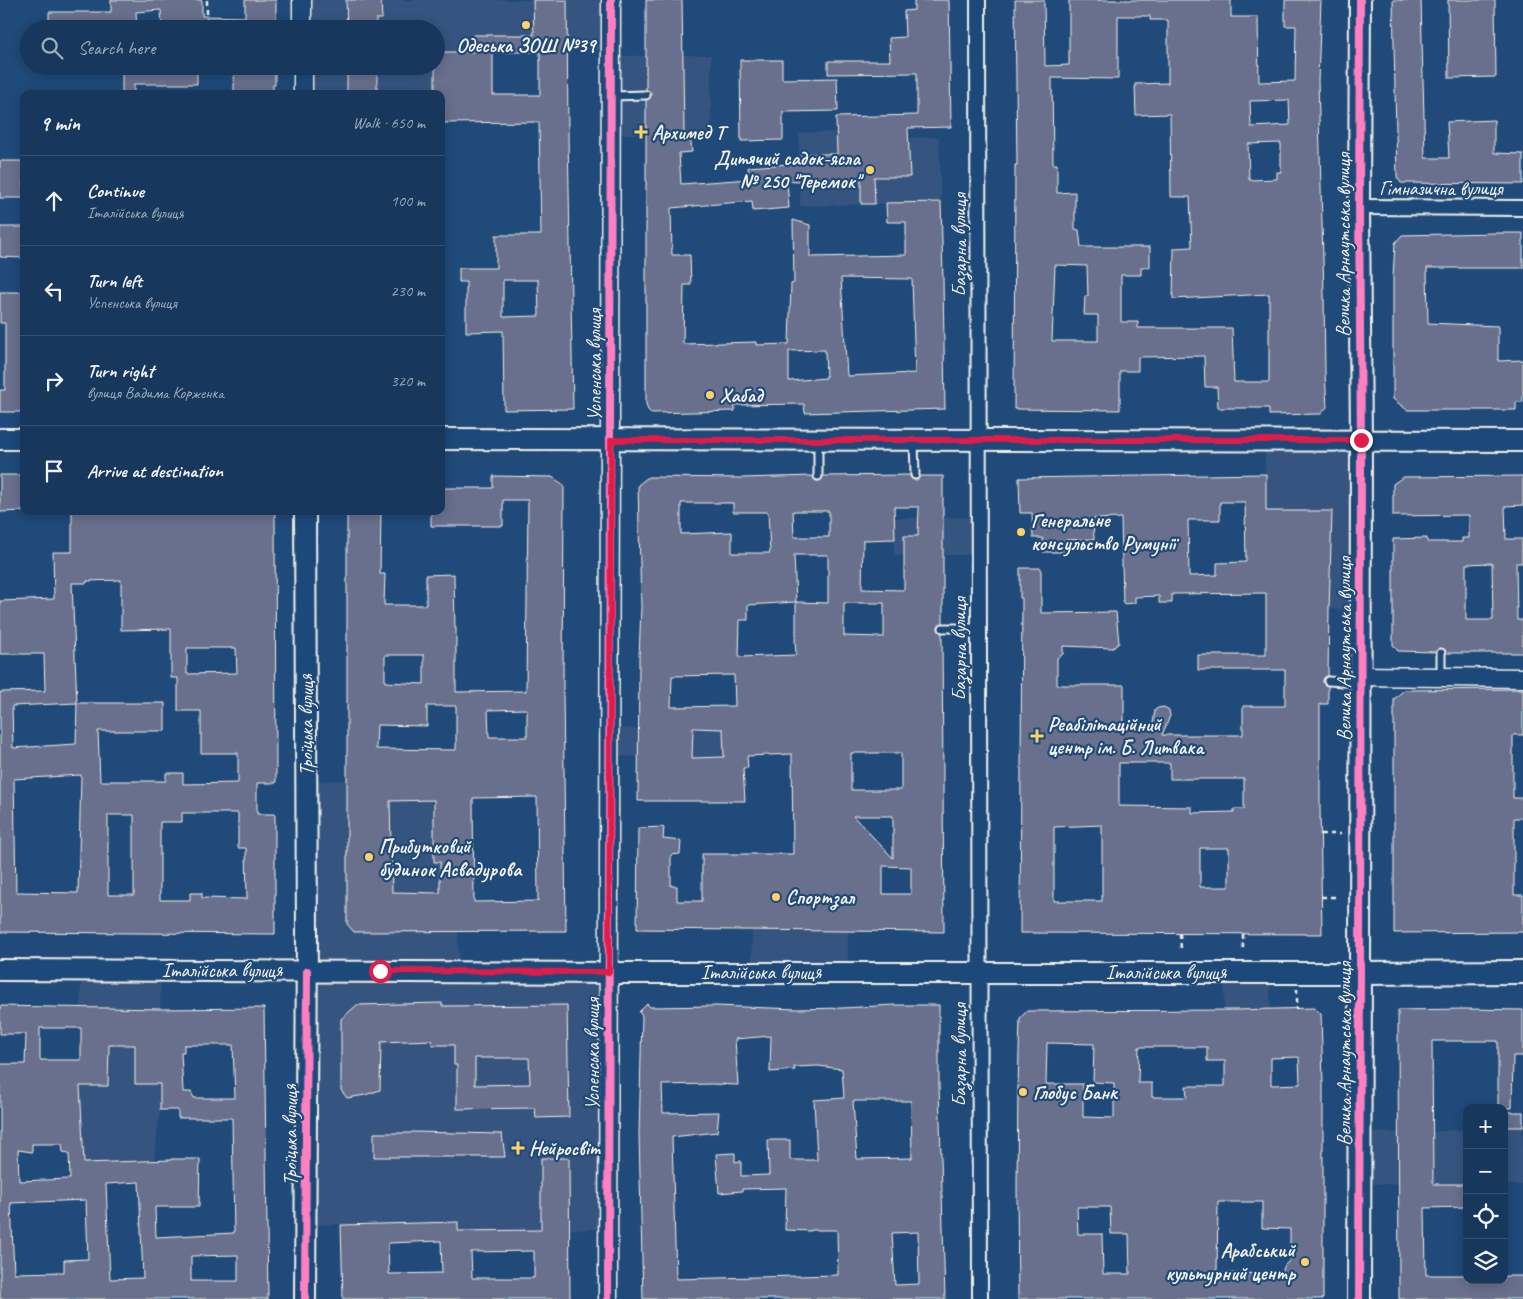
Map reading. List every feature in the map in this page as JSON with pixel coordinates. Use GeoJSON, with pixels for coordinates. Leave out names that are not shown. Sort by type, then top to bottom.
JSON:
{"type":"FeatureCollection","features":[{"type":"Feature","properties":{"kind":"main road","name":"Велика Арнаутська вулиця"},"geometry":{"type":"LineString","coordinates":[[1359,1299],[1360,0]]}},
{"type":"Feature","properties":{"kind":"main road"},"geometry":{"type":"LineString","coordinates":[[0,439],[20,439]]}},
{"type":"Feature","properties":{"kind":"main road"},"geometry":{"type":"LineString","coordinates":[[445,440],[1523,441]]}},
{"type":"Feature","properties":{"kind":"main road","name":"Троїцька вулиця"},"geometry":{"type":"LineString","coordinates":[[304,1299],[307,971],[305,515]]}},
{"type":"Feature","properties":{"kind":"main road","name":"Італійська вулиця"},"geometry":{"type":"LineString","coordinates":[[0,970],[1523,972]]}},
{"type":"Feature","properties":{"kind":"street"},"geometry":{"type":"LineString","coordinates":[[302,0],[302,20]]}},
{"type":"Feature","properties":{"kind":"street","name":"Успенська вулиця"},"geometry":{"type":"LineString","coordinates":[[608,1299],[611,0]]}},
{"type":"Feature","properties":{"kind":"street","name":"Базарна вулиця"},"geometry":{"type":"LineString","coordinates":[[978,0],[980,1299]]}},
{"type":"Feature","properties":{"kind":"street"},"geometry":{"type":"LineString","coordinates":[[303,75],[303,90]]}},
{"type":"Feature","properties":{"kind":"street","name":"Гімназична вулиця"},"geometry":{"type":"LineString","coordinates":[[1359,207],[1523,208]]}},
{"type":"Feature","properties":{"kind":"street"},"geometry":{"type":"LineString","coordinates":[[1360,680],[1441,677],[1523,678]]}},
{"type":"Feature","properties":{"kind":"lane"},"geometry":{"type":"LineString","coordinates":[[611,96],[646,95]]}},
{"type":"Feature","properties":{"kind":"lane"},"geometry":{"type":"LineString","coordinates":[[818,440],[818,476]]}},
{"type":"Feature","properties":{"kind":"lane"},"geometry":{"type":"LineString","coordinates":[[914,440],[915,476]]}},
{"type":"Feature","properties":{"kind":"lane"},"geometry":{"type":"LineString","coordinates":[[942,628],[979,628]]}},
{"type":"Feature","properties":{"kind":"lane"},"geometry":{"type":"LineString","coordinates":[[1441,652],[1441,677]]}},
{"type":"Feature","properties":{"kind":"lane"},"geometry":{"type":"LineString","coordinates":[[1328,681],[1360,680]]}},
{"type":"Feature","properties":{"kind":"path"},"geometry":{"type":"LineString","coordinates":[[207,0],[207,20]]}},
{"type":"Feature","properties":{"kind":"path"},"geometry":{"type":"LineString","coordinates":[[1320,834],[1340,834]]}},
{"type":"Feature","properties":{"kind":"path"},"geometry":{"type":"LineString","coordinates":[[1321,897],[1340,898]]}},
{"type":"Feature","properties":{"kind":"path"},"geometry":{"type":"LineString","coordinates":[[1180,934],[1181,949]]}},
{"type":"Feature","properties":{"kind":"path"},"geometry":{"type":"LineString","coordinates":[[1243,934],[1243,950]]}},
{"type":"Feature","properties":{"kind":"path"},"geometry":{"type":"LineString","coordinates":[[1296,988],[1297,1009]]}},
{"type":"Feature","properties":{"kind":"shaded area","name":"Одеська ЗОШ №39"},"geometry":{"type":"Polygon","coordinates":[[[303,0],[610,0],[610,50],[480,52],[445,90],[303,90],[303,75],[445,75],[445,20],[303,20],[303,0]]]}},
{"type":"Feature","properties":{"kind":"shaded area"},"geometry":{"type":"Polygon","coordinates":[[[711,55],[711,134],[614,134],[613,56],[711,55]]]}},
{"type":"Feature","properties":{"kind":"shaded area","name":"Дитячий садок-ясла № 250 \"Теремок\""},"geometry":{"type":"Polygon","coordinates":[[[908,130],[908,138],[939,137],[941,202],[800,206],[799,133],[908,130]]]}},
{"type":"Feature","properties":{"kind":"shaded area"},"geometry":{"type":"Polygon","coordinates":[[[1359,436],[1359,609],[1266,609],[1265,437],[1359,436]]]}},
{"type":"Feature","properties":{"kind":"shaded area"},"geometry":{"type":"Polygon","coordinates":[[[976,517],[978,555],[894,555],[894,518],[976,517]]]}},
{"type":"Feature","properties":{"kind":"shaded area"},"geometry":{"type":"Polygon","coordinates":[[[791,725],[792,754],[692,758],[613,756],[613,728],[693,730],[791,725]]]}},
{"type":"Feature","properties":{"kind":"shaded area"},"geometry":{"type":"Polygon","coordinates":[[[308,781],[454,781],[459,969],[311,968],[308,781]]]}},
{"type":"Feature","properties":{"kind":"shaded area"},"geometry":{"type":"Polygon","coordinates":[[[752,930],[848,931],[848,970],[752,968],[752,930]]]}},
{"type":"Feature","properties":{"kind":"shaded area"},"geometry":{"type":"Polygon","coordinates":[[[81,972],[161,972],[160,1110],[154,1160],[84,1163],[80,1086],[81,972]]]}},
{"type":"Feature","properties":{"kind":"shaded area"},"geometry":{"type":"Polygon","coordinates":[[[308,973],[611,974],[612,1229],[458,1231],[457,1222],[308,1225],[308,973]]]}},
{"type":"Feature","properties":{"kind":"shaded area"},"geometry":{"type":"Polygon","coordinates":[[[1270,974],[1271,1085],[1225,1086],[1224,975],[1270,974]]]}},
{"type":"Feature","properties":{"kind":"shaded area"},"geometry":{"type":"Polygon","coordinates":[[[1508,1127],[1523,1127],[1523,1185],[1508,1184],[1508,1127]]]}},
{"type":"Feature","properties":{"kind":"shaded area"},"geometry":{"type":"Polygon","coordinates":[[[1463,1129],[1463,1184],[1360,1184],[1361,1133],[1432,1132],[1463,1129]]]}},
{"type":"Feature","properties":{"kind":"building"},"geometry":{"type":"Polygon","coordinates":[[[111,0],[202,0],[202,16],[245,17],[245,0],[276,0],[276,20],[162,20],[161,10],[136,12],[136,20],[49,20],[49,12],[111,12],[111,0]]]}},
{"type":"Feature","properties":{"kind":"building"},"geometry":{"type":"Polygon","coordinates":[[[346,0],[381,0],[382,19],[347,20],[346,0]]]}},
{"type":"Feature","properties":{"kind":"building"},"geometry":{"type":"Polygon","coordinates":[[[533,0],[567,0],[573,409],[504,410],[503,331],[466,332],[466,282],[459,282],[459,268],[496,268],[496,235],[541,235],[539,122],[445,123],[445,90],[435,90],[435,75],[445,75],[445,52],[473,52],[473,35],[534,35],[533,0]],[[493,52],[493,95],[540,95],[540,52],[493,52]],[[503,280],[503,317],[539,316],[538,280],[503,280]]]}},
{"type":"Feature","properties":{"kind":"building"},"geometry":{"type":"Polygon","coordinates":[[[646,0],[682,0],[684,134],[690,134],[692,152],[679,153],[681,184],[749,179],[748,167],[801,163],[801,154],[837,154],[836,117],[917,115],[917,73],[828,74],[828,61],[890,61],[889,38],[905,37],[904,11],[914,10],[914,0],[949,0],[951,127],[908,128],[910,177],[874,177],[875,204],[861,204],[861,180],[787,181],[789,208],[753,211],[752,201],[671,208],[672,255],[690,255],[691,285],[684,285],[683,344],[756,342],[756,345],[789,344],[791,284],[794,283],[793,220],[810,225],[810,257],[906,255],[906,222],[887,222],[886,203],[941,202],[945,409],[805,413],[804,404],[735,405],[735,411],[651,413],[648,410],[646,404],[646,100],[651,95],[646,90],[646,0]],[[841,278],[847,376],[915,373],[912,279],[841,278]],[[825,350],[789,351],[789,381],[826,378],[825,350]]]}},
{"type":"Feature","properties":{"kind":"building"},"geometry":{"type":"Polygon","coordinates":[[[1015,0],[1044,0],[1045,66],[1069,65],[1069,0],[1231,0],[1231,17],[1258,17],[1259,82],[1295,81],[1296,26],[1285,26],[1285,0],[1321,0],[1318,81],[1327,407],[1321,414],[1269,415],[1269,408],[1218,408],[1217,387],[1205,387],[1204,356],[1138,357],[1138,371],[1120,371],[1120,410],[1014,409],[1015,165],[1017,165],[1015,0]],[[1118,16],[1118,79],[1052,78],[1053,164],[1057,164],[1057,193],[1075,192],[1075,229],[1079,230],[1081,247],[1150,247],[1150,267],[1141,267],[1141,275],[1121,275],[1121,322],[1138,322],[1138,328],[1232,328],[1234,382],[1269,382],[1269,294],[1173,299],[1174,248],[1192,247],[1190,197],[1171,197],[1170,114],[1136,115],[1135,84],[1168,83],[1168,20],[1150,20],[1150,16],[1118,16]],[[1289,100],[1250,101],[1251,127],[1290,125],[1289,100]],[[1281,143],[1248,144],[1249,180],[1277,179],[1277,172],[1281,172],[1281,143]],[[1055,265],[1052,341],[1098,341],[1098,315],[1084,315],[1085,296],[1088,296],[1087,266],[1055,265]]]}},
{"type":"Feature","properties":{"kind":"building"},"geometry":{"type":"Polygon","coordinates":[[[1393,0],[1421,0],[1425,158],[1449,158],[1447,122],[1494,120],[1494,153],[1523,154],[1523,184],[1401,183],[1397,177],[1393,0]]]}},
{"type":"Feature","properties":{"kind":"building"},"geometry":{"type":"Polygon","coordinates":[[[1448,0],[1495,0],[1496,77],[1449,78],[1448,0]]]}},
{"type":"Feature","properties":{"kind":"building"},"geometry":{"type":"Polygon","coordinates":[[[740,60],[782,60],[782,79],[837,78],[838,111],[783,112],[783,140],[741,141],[740,60]]]}},
{"type":"Feature","properties":{"kind":"building"},"geometry":{"type":"Polygon","coordinates":[[[122,75],[197,75],[197,84],[134,84],[134,90],[122,90],[122,75]]]}},
{"type":"Feature","properties":{"kind":"building"},"geometry":{"type":"Polygon","coordinates":[[[234,75],[275,75],[273,90],[234,90],[234,75]]]}},
{"type":"Feature","properties":{"kind":"building"},"geometry":{"type":"Polygon","coordinates":[[[347,75],[377,75],[377,90],[347,90],[347,75]]]}},
{"type":"Feature","properties":{"kind":"building"},"geometry":{"type":"Polygon","coordinates":[[[0,161],[20,161],[20,198],[0,198],[0,161]]]}},
{"type":"Feature","properties":{"kind":"building"},"geometry":{"type":"Polygon","coordinates":[[[0,227],[20,227],[20,258],[0,257],[0,227]]]}},
{"type":"Feature","properties":{"kind":"building"},"geometry":{"type":"Polygon","coordinates":[[[1523,233],[1523,268],[1427,268],[1428,323],[1498,326],[1498,361],[1523,360],[1523,402],[1516,402],[1516,410],[1407,410],[1393,399],[1393,277],[1395,243],[1402,235],[1523,233]]]}},
{"type":"Feature","properties":{"kind":"building"},"geometry":{"type":"Polygon","coordinates":[[[0,292],[20,292],[20,412],[0,412],[0,390],[5,390],[5,323],[0,323],[0,292]]]}},
{"type":"Feature","properties":{"kind":"building"},"geometry":{"type":"Polygon","coordinates":[[[1266,474],[1266,511],[1332,511],[1328,676],[1323,681],[1328,686],[1328,704],[1320,704],[1322,934],[1020,933],[1022,598],[1020,598],[1020,568],[1041,568],[1041,613],[1116,612],[1119,643],[1113,648],[1063,646],[1063,654],[1057,658],[1057,685],[1124,685],[1124,724],[1153,724],[1155,710],[1164,707],[1169,710],[1170,716],[1162,735],[1243,735],[1243,706],[1285,706],[1285,670],[1198,670],[1198,655],[1266,655],[1266,593],[1172,594],[1172,603],[1159,603],[1159,596],[1135,597],[1135,603],[1123,604],[1121,518],[1093,519],[1094,539],[1065,540],[1065,552],[1043,552],[1043,538],[1033,538],[1032,513],[1020,513],[1019,478],[1266,474]],[[1220,502],[1220,520],[1188,520],[1189,576],[1217,575],[1217,563],[1246,562],[1245,502],[1220,502]],[[1119,763],[1119,806],[1192,807],[1192,813],[1234,812],[1234,809],[1244,809],[1244,779],[1170,779],[1170,763],[1119,763]],[[1102,825],[1054,827],[1054,901],[1102,901],[1102,825]],[[1200,848],[1200,887],[1229,887],[1229,848],[1200,848]]]}},
{"type":"Feature","properties":{"kind":"building"},"geometry":{"type":"Polygon","coordinates":[[[0,475],[20,475],[20,511],[0,512],[0,475]]]}},
{"type":"Feature","properties":{"kind":"building"},"geometry":{"type":"Polygon","coordinates":[[[910,475],[915,480],[920,476],[943,476],[943,623],[938,628],[942,633],[944,932],[637,929],[638,828],[664,827],[663,839],[681,841],[680,854],[671,855],[671,886],[677,886],[677,901],[702,901],[702,854],[793,854],[792,754],[747,756],[748,768],[743,768],[745,801],[638,801],[641,607],[638,485],[648,477],[742,478],[813,476],[818,481],[823,476],[910,475]],[[681,503],[681,534],[732,532],[732,553],[770,553],[768,512],[733,512],[733,503],[681,503]],[[894,507],[895,539],[863,540],[862,589],[904,590],[904,536],[918,536],[919,507],[894,507]],[[793,511],[794,537],[829,537],[829,511],[793,511]],[[794,555],[796,602],[828,603],[828,555],[794,555]],[[796,602],[748,605],[748,620],[740,620],[739,657],[796,655],[796,602]],[[844,603],[844,636],[884,637],[884,603],[844,603]],[[734,675],[672,676],[671,707],[735,706],[734,675]],[[693,728],[692,758],[724,757],[723,729],[693,728]],[[851,753],[851,790],[901,790],[901,753],[851,753]],[[853,816],[893,858],[893,816],[853,816]],[[883,866],[883,894],[911,894],[911,867],[883,866]]]}},
{"type":"Feature","properties":{"kind":"building"},"geometry":{"type":"Polygon","coordinates":[[[493,476],[552,477],[564,485],[563,691],[566,931],[354,932],[347,924],[347,515],[381,515],[380,574],[385,574],[384,605],[426,605],[426,575],[454,574],[456,692],[526,691],[528,500],[503,500],[503,526],[431,526],[431,515],[445,515],[445,488],[493,488],[493,476]],[[385,655],[385,682],[424,684],[424,655],[385,655]],[[427,706],[427,726],[377,725],[376,749],[456,750],[456,706],[427,706]],[[527,709],[488,710],[489,737],[527,737],[527,709]],[[537,797],[473,798],[474,902],[538,901],[537,797]],[[434,800],[390,801],[392,892],[440,893],[440,862],[434,862],[434,800]]]}},
{"type":"Feature","properties":{"kind":"building"},"geometry":{"type":"Polygon","coordinates":[[[1523,476],[1523,505],[1505,506],[1506,539],[1522,539],[1522,563],[1516,563],[1517,620],[1523,620],[1523,653],[1446,653],[1441,648],[1436,652],[1398,651],[1393,645],[1393,539],[1427,538],[1427,542],[1462,542],[1462,538],[1469,538],[1469,515],[1393,516],[1393,484],[1403,477],[1523,476]],[[1492,563],[1466,564],[1466,620],[1493,620],[1492,563]]]}},
{"type":"Feature","properties":{"kind":"building"},"geometry":{"type":"Polygon","coordinates":[[[72,515],[275,515],[276,783],[257,783],[257,814],[275,814],[275,934],[0,932],[0,692],[45,691],[44,654],[0,654],[0,601],[54,599],[53,552],[72,552],[72,515]],[[121,580],[87,581],[87,583],[72,583],[77,703],[165,703],[165,731],[98,731],[100,781],[166,781],[166,773],[183,773],[183,784],[238,783],[238,753],[201,753],[201,711],[178,711],[178,678],[171,678],[171,629],[121,630],[121,580]],[[187,648],[187,674],[237,673],[236,648],[187,648]],[[77,703],[12,706],[13,748],[76,744],[77,703]],[[81,775],[14,779],[16,892],[78,893],[81,775]],[[182,813],[182,822],[160,822],[160,900],[190,900],[190,893],[202,893],[202,898],[247,899],[246,848],[238,848],[238,813],[182,813]],[[108,815],[108,895],[134,895],[134,815],[108,815]]]}},
{"type":"Feature","properties":{"kind":"building"},"geometry":{"type":"Polygon","coordinates":[[[1523,689],[1523,735],[1513,735],[1513,798],[1523,798],[1523,818],[1514,818],[1514,895],[1523,895],[1523,932],[1394,933],[1394,699],[1404,690],[1523,689]]]}},
{"type":"Feature","properties":{"kind":"building"},"geometry":{"type":"Polygon","coordinates":[[[442,1003],[442,1006],[567,1005],[569,1117],[536,1118],[535,1108],[457,1109],[457,1065],[454,1065],[454,1045],[433,1045],[431,1040],[381,1042],[380,1090],[347,1098],[341,1090],[341,1019],[357,1005],[442,1003]],[[475,1058],[475,1085],[530,1084],[529,1058],[475,1058]]]}},
{"type":"Feature","properties":{"kind":"building"},"geometry":{"type":"Polygon","coordinates":[[[647,1004],[650,1007],[716,1006],[797,1009],[939,1005],[939,1085],[945,1299],[643,1299],[639,1135],[642,1016],[639,1012],[647,1004]],[[771,1036],[735,1039],[738,1085],[662,1085],[663,1113],[719,1112],[717,1132],[672,1137],[676,1279],[838,1275],[837,1230],[785,1230],[786,1188],[742,1189],[742,1191],[719,1193],[716,1154],[735,1153],[735,1162],[741,1161],[741,1176],[769,1175],[768,1140],[790,1140],[790,1160],[817,1160],[814,1100],[844,1098],[842,1069],[818,1066],[794,1067],[795,1070],[770,1072],[771,1036]],[[853,1101],[857,1159],[912,1158],[911,1101],[853,1101]],[[918,1232],[892,1233],[895,1285],[919,1284],[918,1232]]]}},
{"type":"Feature","properties":{"kind":"building"},"geometry":{"type":"Polygon","coordinates":[[[0,1006],[160,1009],[264,1008],[268,1299],[0,1299],[0,1064],[25,1064],[26,1034],[0,1034],[0,1006]],[[40,1028],[40,1060],[81,1060],[81,1028],[40,1028]],[[109,1045],[108,1086],[80,1086],[84,1163],[200,1159],[199,1207],[155,1207],[156,1237],[234,1233],[232,1118],[178,1118],[178,1110],[160,1110],[160,1084],[135,1084],[135,1045],[109,1045]],[[184,1045],[184,1052],[181,1052],[183,1092],[191,1092],[194,1098],[235,1098],[233,1045],[184,1045]],[[32,1144],[32,1152],[18,1150],[19,1181],[70,1179],[69,1153],[63,1152],[62,1144],[32,1144]],[[139,1182],[106,1184],[110,1279],[143,1278],[139,1182]],[[86,1200],[11,1203],[14,1273],[64,1272],[64,1260],[88,1259],[86,1200]],[[238,1255],[191,1256],[191,1281],[238,1281],[238,1255]]]}},
{"type":"Feature","properties":{"kind":"building"},"geometry":{"type":"Polygon","coordinates":[[[1315,1008],[1321,1014],[1323,1084],[1323,1299],[1018,1299],[1017,1185],[1020,1018],[1027,1011],[1315,1008]],[[1047,1043],[1046,1084],[1083,1084],[1083,1117],[1114,1118],[1114,1083],[1093,1082],[1094,1044],[1047,1043]],[[1139,1047],[1138,1083],[1152,1083],[1152,1097],[1187,1097],[1186,1086],[1225,1086],[1225,1061],[1207,1061],[1207,1047],[1139,1047]],[[1299,1057],[1271,1058],[1271,1085],[1300,1084],[1299,1057]],[[1218,1202],[1217,1273],[1281,1274],[1285,1265],[1290,1260],[1290,1229],[1262,1228],[1262,1202],[1218,1202]],[[1077,1207],[1078,1234],[1102,1234],[1103,1274],[1130,1274],[1129,1234],[1111,1234],[1110,1207],[1077,1207]]]}},
{"type":"Feature","properties":{"kind":"building"},"geometry":{"type":"Polygon","coordinates":[[[1398,1010],[1523,1010],[1523,1056],[1513,1056],[1512,1108],[1508,1108],[1508,1104],[1498,1104],[1498,1041],[1432,1041],[1433,1184],[1463,1184],[1463,1207],[1425,1208],[1426,1275],[1463,1275],[1463,1284],[1508,1284],[1508,1276],[1523,1276],[1523,1299],[1399,1299],[1398,1010]]]}},
{"type":"Feature","properties":{"kind":"building"},"geometry":{"type":"Polygon","coordinates":[[[1508,1112],[1523,1112],[1523,1127],[1508,1127],[1508,1112]]]}},
{"type":"Feature","properties":{"kind":"building"},"geometry":{"type":"Polygon","coordinates":[[[374,1133],[502,1134],[505,1157],[374,1157],[374,1133]]]}},
{"type":"Feature","properties":{"kind":"building"},"geometry":{"type":"Polygon","coordinates":[[[541,1158],[569,1158],[570,1299],[343,1299],[341,1225],[458,1222],[458,1231],[541,1230],[541,1158]],[[441,1241],[388,1243],[389,1274],[442,1273],[441,1241]],[[534,1251],[471,1252],[472,1278],[534,1278],[534,1251]]]}},
{"type":"Feature","properties":{"kind":"cycle path"},"geometry":{"type":"LineString","coordinates":[[608,1299],[611,0]]}},
{"type":"Feature","properties":{"kind":"cycle path"},"geometry":{"type":"LineString","coordinates":[[1359,1299],[1360,0]]}},
{"type":"Feature","properties":{"kind":"cycle path"},"geometry":{"type":"LineString","coordinates":[[305,1299],[307,971]]}},
{"type":"Feature","properties":{"kind":"place","name":"Одеська ЗОШ №39"},"geometry":{"type":"Point","coordinates":[526,25]}},
{"type":"Feature","properties":{"kind":"place","name":"Архимед Т"},"geometry":{"type":"Point","coordinates":[641,132]}},
{"type":"Feature","properties":{"kind":"place","name":"Дитячий садок-ясла № 250 \"Теремок\""},"geometry":{"type":"Point","coordinates":[870,170]}},
{"type":"Feature","properties":{"kind":"place","name":"Хабад"},"geometry":{"type":"Point","coordinates":[710,395]}},
{"type":"Feature","properties":{"kind":"place","name":"Генеральне консульство Румунії"},"geometry":{"type":"Point","coordinates":[1021,532]}},
{"type":"Feature","properties":{"kind":"place","name":"Реабілітаційний центр ім. Б. Литвака"},"geometry":{"type":"Point","coordinates":[1037,736]}},
{"type":"Feature","properties":{"kind":"place","name":"Прибутковий будинок Асвадурова"},"geometry":{"type":"Point","coordinates":[369,857]}},
{"type":"Feature","properties":{"kind":"place","name":"Спортзал"},"geometry":{"type":"Point","coordinates":[776,897]}},
{"type":"Feature","properties":{"kind":"place","name":"Глобус Банк"},"geometry":{"type":"Point","coordinates":[1023,1092]}},
{"type":"Feature","properties":{"kind":"place","name":"Нейросвіт"},"geometry":{"type":"Point","coordinates":[518,1148]}},
{"type":"Feature","properties":{"kind":"place","name":"Арабський культурний центр"},"geometry":{"type":"Point","coordinates":[1305,1262]}},
{"type":"Feature","properties":{"kind":"route"},"geometry":{"type":"LineString","coordinates":[[380,971],[609,972],[611,440],[1361,440]]}}]}
